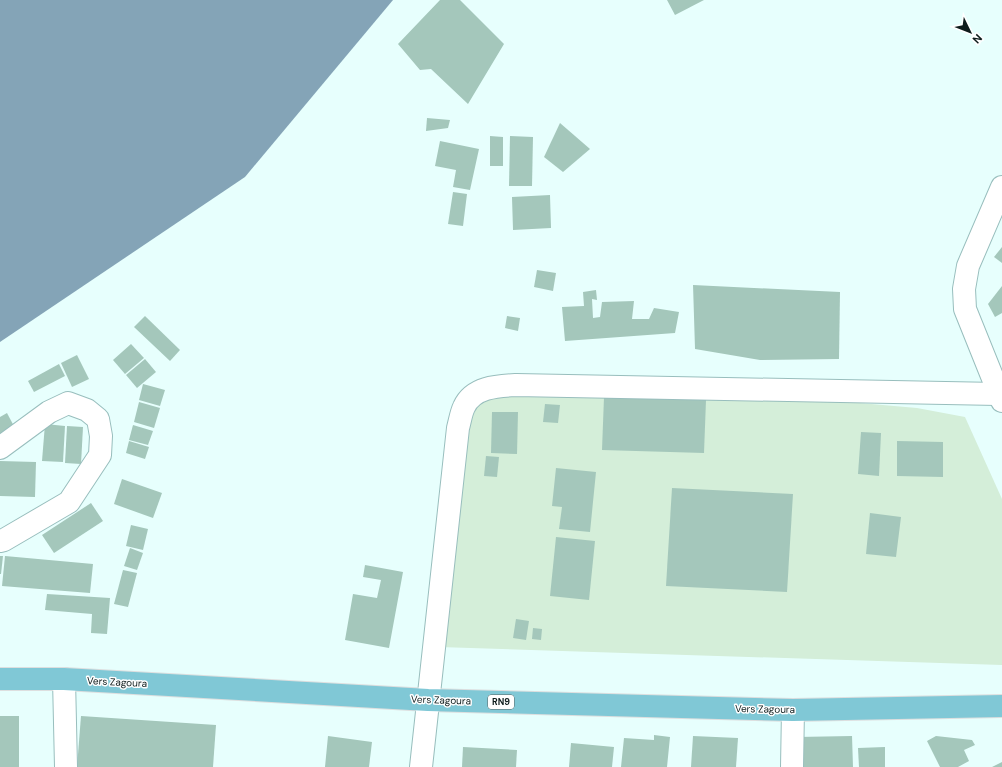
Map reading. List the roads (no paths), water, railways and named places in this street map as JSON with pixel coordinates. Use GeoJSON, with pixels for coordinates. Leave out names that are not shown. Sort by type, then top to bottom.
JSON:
{"type":"FeatureCollection","features":[{"type":"Feature","properties":{"kind":"main road","name":"Vers Zagoura"},"geometry":{"type":"LineString","coordinates":[[0,679],[64,680],[428,700],[793,710],[1002,706]]}},
{"type":"Feature","properties":{"kind":"street"},"geometry":{"type":"LineString","coordinates":[[421,767],[458,428],[465,406],[476,393],[492,386],[516,385],[1000,398],[965,309],[964,289],[968,266],[1002,186]]}},
{"type":"Feature","properties":{"kind":"street"},"geometry":{"type":"LineString","coordinates":[[0,448],[49,412],[68,403],[87,410],[98,419],[101,436],[100,455],[69,502],[0,542]]}},
{"type":"Feature","properties":{"kind":"street"},"geometry":{"type":"LineString","coordinates":[[64,680],[66,767]]}},
{"type":"Feature","properties":{"kind":"street"},"geometry":{"type":"LineString","coordinates":[[792,767],[793,710]]}},
{"type":"Feature","properties":{"kind":"water"},"geometry":{"type":"Polygon","coordinates":[[[0,0],[393,0],[245,177],[0,342],[0,0]]]}}]}
